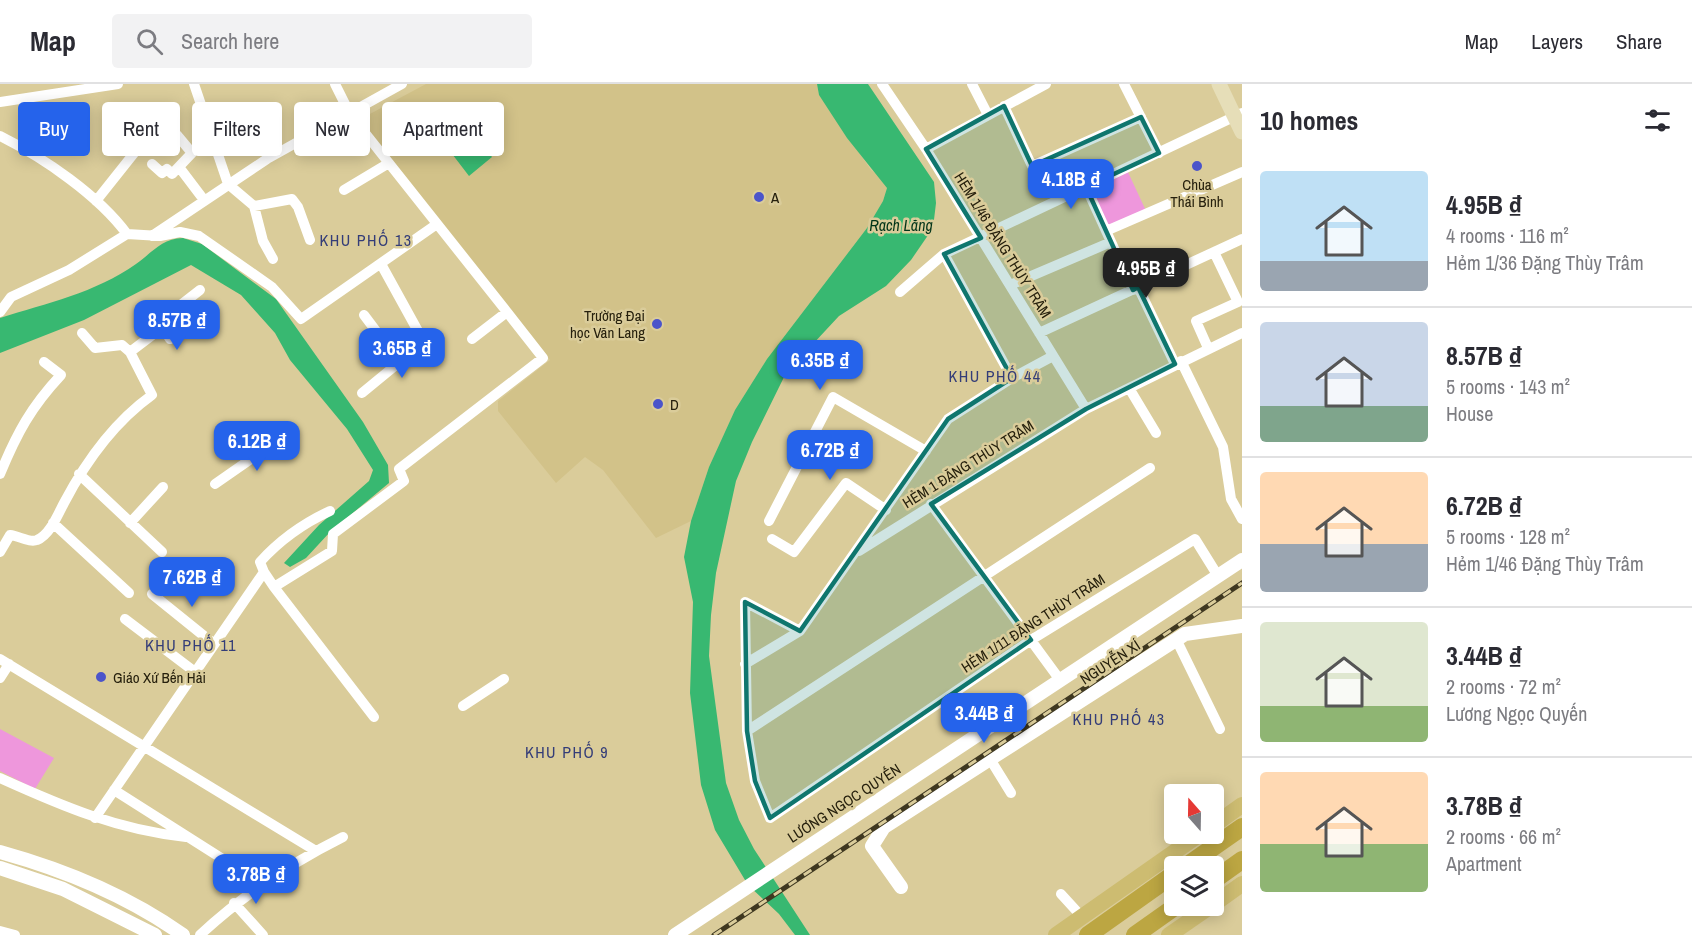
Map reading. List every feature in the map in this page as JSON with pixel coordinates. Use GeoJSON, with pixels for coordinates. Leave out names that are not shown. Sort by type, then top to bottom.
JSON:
{"type":"FeatureCollection","features":[{"type":"Feature","properties":{"kind":"highway"},"geometry":{"type":"LineString","coordinates":[[1201,856],[1242,827]]}},
{"type":"Feature","properties":{"kind":"highway"},"geometry":{"type":"LineString","coordinates":[[1224,873],[1242,860]]}},
{"type":"Feature","properties":{"kind":"highway"},"geometry":{"type":"LineString","coordinates":[[1088,935],[1164,881]]}},
{"type":"Feature","properties":{"kind":"highway"},"geometry":{"type":"LineString","coordinates":[[1135,935],[1164,914]]}},
{"type":"Feature","properties":{"kind":"main road"},"geometry":{"type":"LineString","coordinates":[[1220,84],[1239,115],[1242,132]]}},
{"type":"Feature","properties":{"kind":"main road"},"geometry":{"type":"LineString","coordinates":[[1224,818],[1242,805]]}},
{"type":"Feature","properties":{"kind":"main road"},"geometry":{"type":"LineString","coordinates":[[1056,935],[1186,844]]}},
{"type":"Feature","properties":{"kind":"main road"},"geometry":{"type":"LineString","coordinates":[[1224,897],[1242,884]]}},
{"type":"Feature","properties":{"kind":"main road"},"geometry":{"type":"LineString","coordinates":[[1169,935],[1196,916]]}},
{"type":"Feature","properties":{"kind":"street"},"geometry":{"type":"LineString","coordinates":[[0,102],[118,84]]}},
{"type":"Feature","properties":{"kind":"street"},"geometry":{"type":"LineString","coordinates":[[194,84],[228,184],[254,206],[263,241],[273,259]]}},
{"type":"Feature","properties":{"kind":"street"},"geometry":{"type":"LineString","coordinates":[[335,84],[344,102]]}},
{"type":"Feature","properties":{"kind":"street"},"geometry":{"type":"LineString","coordinates":[[370,102],[402,84]]}},
{"type":"Feature","properties":{"kind":"street","name":"HẺM 1/46 ĐẶNG THÙY TRÂM"},"geometry":{"type":"LineString","coordinates":[[882,84],[926,149],[1086,409]]}},
{"type":"Feature","properties":{"kind":"street"},"geometry":{"type":"LineString","coordinates":[[972,84],[988,115]]}},
{"type":"Feature","properties":{"kind":"street"},"geometry":{"type":"LineString","coordinates":[[926,149],[1046,84]]}},
{"type":"Feature","properties":{"kind":"street"},"geometry":{"type":"LineString","coordinates":[[1124,84],[1159,153]]}},
{"type":"Feature","properties":{"kind":"street"},"geometry":{"type":"LineString","coordinates":[[1004,106],[1032,166],[1141,117]]}},
{"type":"Feature","properties":{"kind":"street"},"geometry":{"type":"LineString","coordinates":[[900,292],[944,254],[1239,115]]}},
{"type":"Feature","properties":{"kind":"street"},"geometry":{"type":"LineString","coordinates":[[0,136],[23,147],[96,201],[127,234]]}},
{"type":"Feature","properties":{"kind":"street"},"geometry":{"type":"LineString","coordinates":[[152,164],[162,173],[167,169],[171,174],[179,167],[192,153],[180,139]]}},
{"type":"Feature","properties":{"kind":"street"},"geometry":{"type":"LineString","coordinates":[[274,587],[332,551],[333,534],[404,481],[399,469],[543,358],[370,139]]}},
{"type":"Feature","properties":{"kind":"street"},"geometry":{"type":"LineString","coordinates":[[152,236],[228,184],[294,146]]}},
{"type":"Feature","properties":{"kind":"street"},"geometry":{"type":"LineString","coordinates":[[96,201],[132,156]]}},
{"type":"Feature","properties":{"kind":"street"},"geometry":{"type":"LineString","coordinates":[[344,190],[389,163]]}},
{"type":"Feature","properties":{"kind":"street"},"geometry":{"type":"LineString","coordinates":[[179,167],[204,200]]}},
{"type":"Feature","properties":{"kind":"street"},"geometry":{"type":"LineString","coordinates":[[1010,285],[1242,172]]}},
{"type":"Feature","properties":{"kind":"street"},"geometry":{"type":"LineString","coordinates":[[1086,187],[1135,288],[1223,447],[1231,499],[1242,519]]}},
{"type":"Feature","properties":{"kind":"street"},"geometry":{"type":"LineString","coordinates":[[254,206],[292,199],[298,207],[310,240]]}},
{"type":"Feature","properties":{"kind":"street"},"geometry":{"type":"LineString","coordinates":[[2,304],[127,234],[141,233],[152,236],[180,232],[199,236],[272,287],[301,319],[437,224]]}},
{"type":"Feature","properties":{"kind":"street"},"geometry":{"type":"LineString","coordinates":[[1039,333],[1242,239]]}},
{"type":"Feature","properties":{"kind":"street"},"geometry":{"type":"LineString","coordinates":[[1208,348],[1196,321],[1238,302],[1214,252]]}},
{"type":"Feature","properties":{"kind":"street"},"geometry":{"type":"LineString","coordinates":[[944,254],[1012,378]]}},
{"type":"Feature","properties":{"kind":"street"},"geometry":{"type":"LineString","coordinates":[[362,393],[424,342],[381,264]]}},
{"type":"Feature","properties":{"kind":"street"},"geometry":{"type":"LineString","coordinates":[[130,352],[162,327],[182,304],[200,290]]}},
{"type":"Feature","properties":{"kind":"street"},"geometry":{"type":"LineString","coordinates":[[472,339],[507,312]]}},
{"type":"Feature","properties":{"kind":"street"},"geometry":{"type":"LineString","coordinates":[[364,315],[400,363]]}},
{"type":"Feature","properties":{"kind":"street"},"geometry":{"type":"LineString","coordinates":[[162,327],[170,339],[198,320]]}},
{"type":"Feature","properties":{"kind":"street"},"geometry":{"type":"LineString","coordinates":[[0,552],[10,535],[35,541],[53,523],[79,474],[117,423],[152,395],[130,352],[122,345],[94,348],[82,333]]}},
{"type":"Feature","properties":{"kind":"street","name":"HẺM 1 ĐẶNG THÙY TRÂM"},"geometry":{"type":"LineString","coordinates":[[745,664],[800,631],[854,554],[1086,409],[1242,333]]}},
{"type":"Feature","properties":{"kind":"street"},"geometry":{"type":"LineString","coordinates":[[854,554],[948,419],[1012,378],[1053,356]]}},
{"type":"Feature","properties":{"kind":"street"},"geometry":{"type":"LineString","coordinates":[[0,474],[32,408],[61,375],[44,362]]}},
{"type":"Feature","properties":{"kind":"street"},"geometry":{"type":"LineString","coordinates":[[1129,388],[1156,433]]}},
{"type":"Feature","properties":{"kind":"street"},"geometry":{"type":"LineString","coordinates":[[770,521],[833,397],[926,451]]}},
{"type":"Feature","properties":{"kind":"street"},"geometry":{"type":"LineString","coordinates":[[216,484],[258,454],[264,437],[271,430]]}},
{"type":"Feature","properties":{"kind":"street"},"geometry":{"type":"LineString","coordinates":[[747,731],[1150,468]]}},
{"type":"Feature","properties":{"kind":"street"},"geometry":{"type":"LineString","coordinates":[[79,474],[162,552]]}},
{"type":"Feature","properties":{"kind":"street"},"geometry":{"type":"LineString","coordinates":[[772,538],[794,552],[846,483],[886,510]]}},
{"type":"Feature","properties":{"kind":"street"},"geometry":{"type":"LineString","coordinates":[[130,523],[163,487]]}},
{"type":"Feature","properties":{"kind":"street"},"geometry":{"type":"LineString","coordinates":[[931,504],[1060,680]]}},
{"type":"Feature","properties":{"kind":"street"},"geometry":{"type":"LineString","coordinates":[[330,511],[308,522],[260,562],[274,587],[374,717]]}},
{"type":"Feature","properties":{"kind":"street"},"geometry":{"type":"LineString","coordinates":[[53,523],[129,593]]}},
{"type":"Feature","properties":{"kind":"street","name":"HẺM 1/11 ĐẶNG THÙY TRÂM"},"geometry":{"type":"LineString","coordinates":[[747,731],[755,781],[770,818],[1031,640],[1195,539],[1218,576]]}},
{"type":"Feature","properties":{"kind":"street","name":"LƯƠNG NGỌC QUYẾN"},"geometry":{"type":"LineString","coordinates":[[675,935],[1242,560]]}},
{"type":"Feature","properties":{"kind":"street"},"geometry":{"type":"LineString","coordinates":[[95,818],[264,572]]}},
{"type":"Feature","properties":{"kind":"street"},"geometry":{"type":"LineString","coordinates":[[152,594],[214,644]]}},
{"type":"Feature","properties":{"kind":"street"},"geometry":{"type":"LineString","coordinates":[[747,731],[745,602],[800,631]]}},
{"type":"Feature","properties":{"kind":"street"},"geometry":{"type":"LineString","coordinates":[[125,619],[195,672]]}},
{"type":"Feature","properties":{"kind":"street","name":"NGUYỄN XÍ"},"geometry":{"type":"LineString","coordinates":[[901,887],[872,846],[884,827],[1176,639],[1185,634],[1242,626]]}},
{"type":"Feature","properties":{"kind":"street"},"geometry":{"type":"LineString","coordinates":[[1176,639],[1220,729]]}},
{"type":"Feature","properties":{"kind":"street"},"geometry":{"type":"LineString","coordinates":[[0,678],[4,662],[316,851]]}},
{"type":"Feature","properties":{"kind":"street"},"geometry":{"type":"LineString","coordinates":[[463,706],[504,679]]}},
{"type":"Feature","properties":{"kind":"street"},"geometry":{"type":"LineString","coordinates":[[990,759],[1011,793]]}},
{"type":"Feature","properties":{"kind":"street"},"geometry":{"type":"LineString","coordinates":[[0,778],[95,818],[146,833],[186,837]]}},
{"type":"Feature","properties":{"kind":"street"},"geometry":{"type":"LineString","coordinates":[[114,790],[262,884]]}},
{"type":"Feature","properties":{"kind":"street"},"geometry":{"type":"LineString","coordinates":[[200,935],[234,903],[316,851],[343,837]]}},
{"type":"Feature","properties":{"kind":"street"},"geometry":{"type":"LineString","coordinates":[[0,852],[44,865],[101,888],[150,912],[183,935]]}},
{"type":"Feature","properties":{"kind":"street"},"geometry":{"type":"LineString","coordinates":[[0,868],[63,889],[155,935]]}},
{"type":"Feature","properties":{"kind":"street"},"geometry":{"type":"LineString","coordinates":[[1061,894],[1082,917]]}},
{"type":"Feature","properties":{"kind":"street"},"geometry":{"type":"LineString","coordinates":[[234,903],[263,935]]}},
{"type":"Feature","properties":{"kind":"street"},"geometry":{"type":"LineString","coordinates":[[0,931],[15,935]]}},
{"type":"Feature","properties":{"kind":"highlighted area"},"geometry":{"type":"Polygon","coordinates":[[[1004,106],[1032,166],[1141,117],[1159,153],[1086,187],[1133,290],[1138,287],[1175,364],[1086,409],[931,504],[1031,640],[770,818],[755,781],[747,731],[745,602],[800,631],[948,419],[1012,378],[944,254],[981,238],[926,149],[1004,106]]]}},
{"type":"Feature","properties":{"kind":"shaded area","name":"Trường Đại học Văn Lang"},"geometry":{"type":"Polygon","coordinates":[[[426,84],[817,84],[819,95],[871,170],[883,179],[887,188],[883,201],[867,228],[767,359],[735,410],[709,467],[691,521],[656,538],[603,470],[585,457],[556,483],[498,411],[498,401],[550,360],[389,156],[504,156],[504,102],[392,102],[426,84]]]}},
{"type":"Feature","properties":{"kind":"shaded area","name":"Trường Đại học Văn Lang"},"geometry":{"type":"Polygon","coordinates":[[[382,108],[382,148],[370,133],[370,114],[382,108]]]}},
{"type":"Feature","properties":{"kind":"shaded area"},"geometry":{"type":"Polygon","coordinates":[[[1127,170],[1147,213],[1106,230],[1087,188],[1127,170]]]}},
{"type":"Feature","properties":{"kind":"shaded area"},"geometry":{"type":"Polygon","coordinates":[[[0,729],[54,758],[35,789],[0,771],[0,729]]]}},
{"type":"Feature","properties":{"kind":"water","name":"Rạch Lăng"},"geometry":{"type":"Polygon","coordinates":[[[817,84],[868,84],[934,182],[936,203],[933,228],[911,260],[886,286],[839,316],[786,373],[752,442],[736,481],[716,573],[709,656],[726,783],[739,820],[754,849],[810,935],[795,935],[779,914],[748,885],[715,830],[701,785],[690,693],[693,602],[684,557],[691,521],[709,467],[735,410],[767,359],[867,228],[883,201],[887,188],[847,138],[819,95],[817,84]]]}},
{"type":"Feature","properties":{"kind":"water"},"geometry":{"type":"Polygon","coordinates":[[[454,156],[491,156],[492,157],[469,176],[454,156]]]}},
{"type":"Feature","properties":{"kind":"water"},"geometry":{"type":"Polygon","coordinates":[[[183,238],[202,244],[276,299],[363,422],[388,465],[389,483],[330,532],[306,558],[290,567],[284,563],[319,525],[369,481],[373,470],[347,429],[290,360],[275,333],[241,295],[191,265],[84,320],[0,353],[0,318],[104,283],[163,244],[183,238]]]}},
{"type":"Feature","properties":{"kind":"railway"},"geometry":{"type":"LineString","coordinates":[[714,935],[1242,583]]}},
{"type":"Feature","properties":{"kind":"place","name":"Chùa Thái Bình"},"geometry":{"type":"Point","coordinates":[1197,166]}},
{"type":"Feature","properties":{"kind":"place","name":"A"},"geometry":{"type":"Point","coordinates":[759,197]}},
{"type":"Feature","properties":{"kind":"place","name":"Trường Đại học Văn Lang"},"geometry":{"type":"Point","coordinates":[657,324]}},
{"type":"Feature","properties":{"kind":"place","name":"D"},"geometry":{"type":"Point","coordinates":[658,404]}},
{"type":"Feature","properties":{"kind":"place","name":"Giáo Xứ Bến Hải"},"geometry":{"type":"Point","coordinates":[101,677]}},
{"type":"Feature","properties":{"kind":"district","name":"KHU PHỐ 13"},"geometry":{"type":"Point","coordinates":[366,240]}},
{"type":"Feature","properties":{"kind":"district","name":"KHU PHỐ 44"},"geometry":{"type":"Point","coordinates":[995,376]}},
{"type":"Feature","properties":{"kind":"district","name":"KHU PHỐ 11"},"geometry":{"type":"Point","coordinates":[191,645]}},
{"type":"Feature","properties":{"kind":"district","name":"KHU PHỐ 43"},"geometry":{"type":"Point","coordinates":[1119,719]}},
{"type":"Feature","properties":{"kind":"district","name":"KHU PHỐ 9"},"geometry":{"type":"Point","coordinates":[567,752]}}]}
